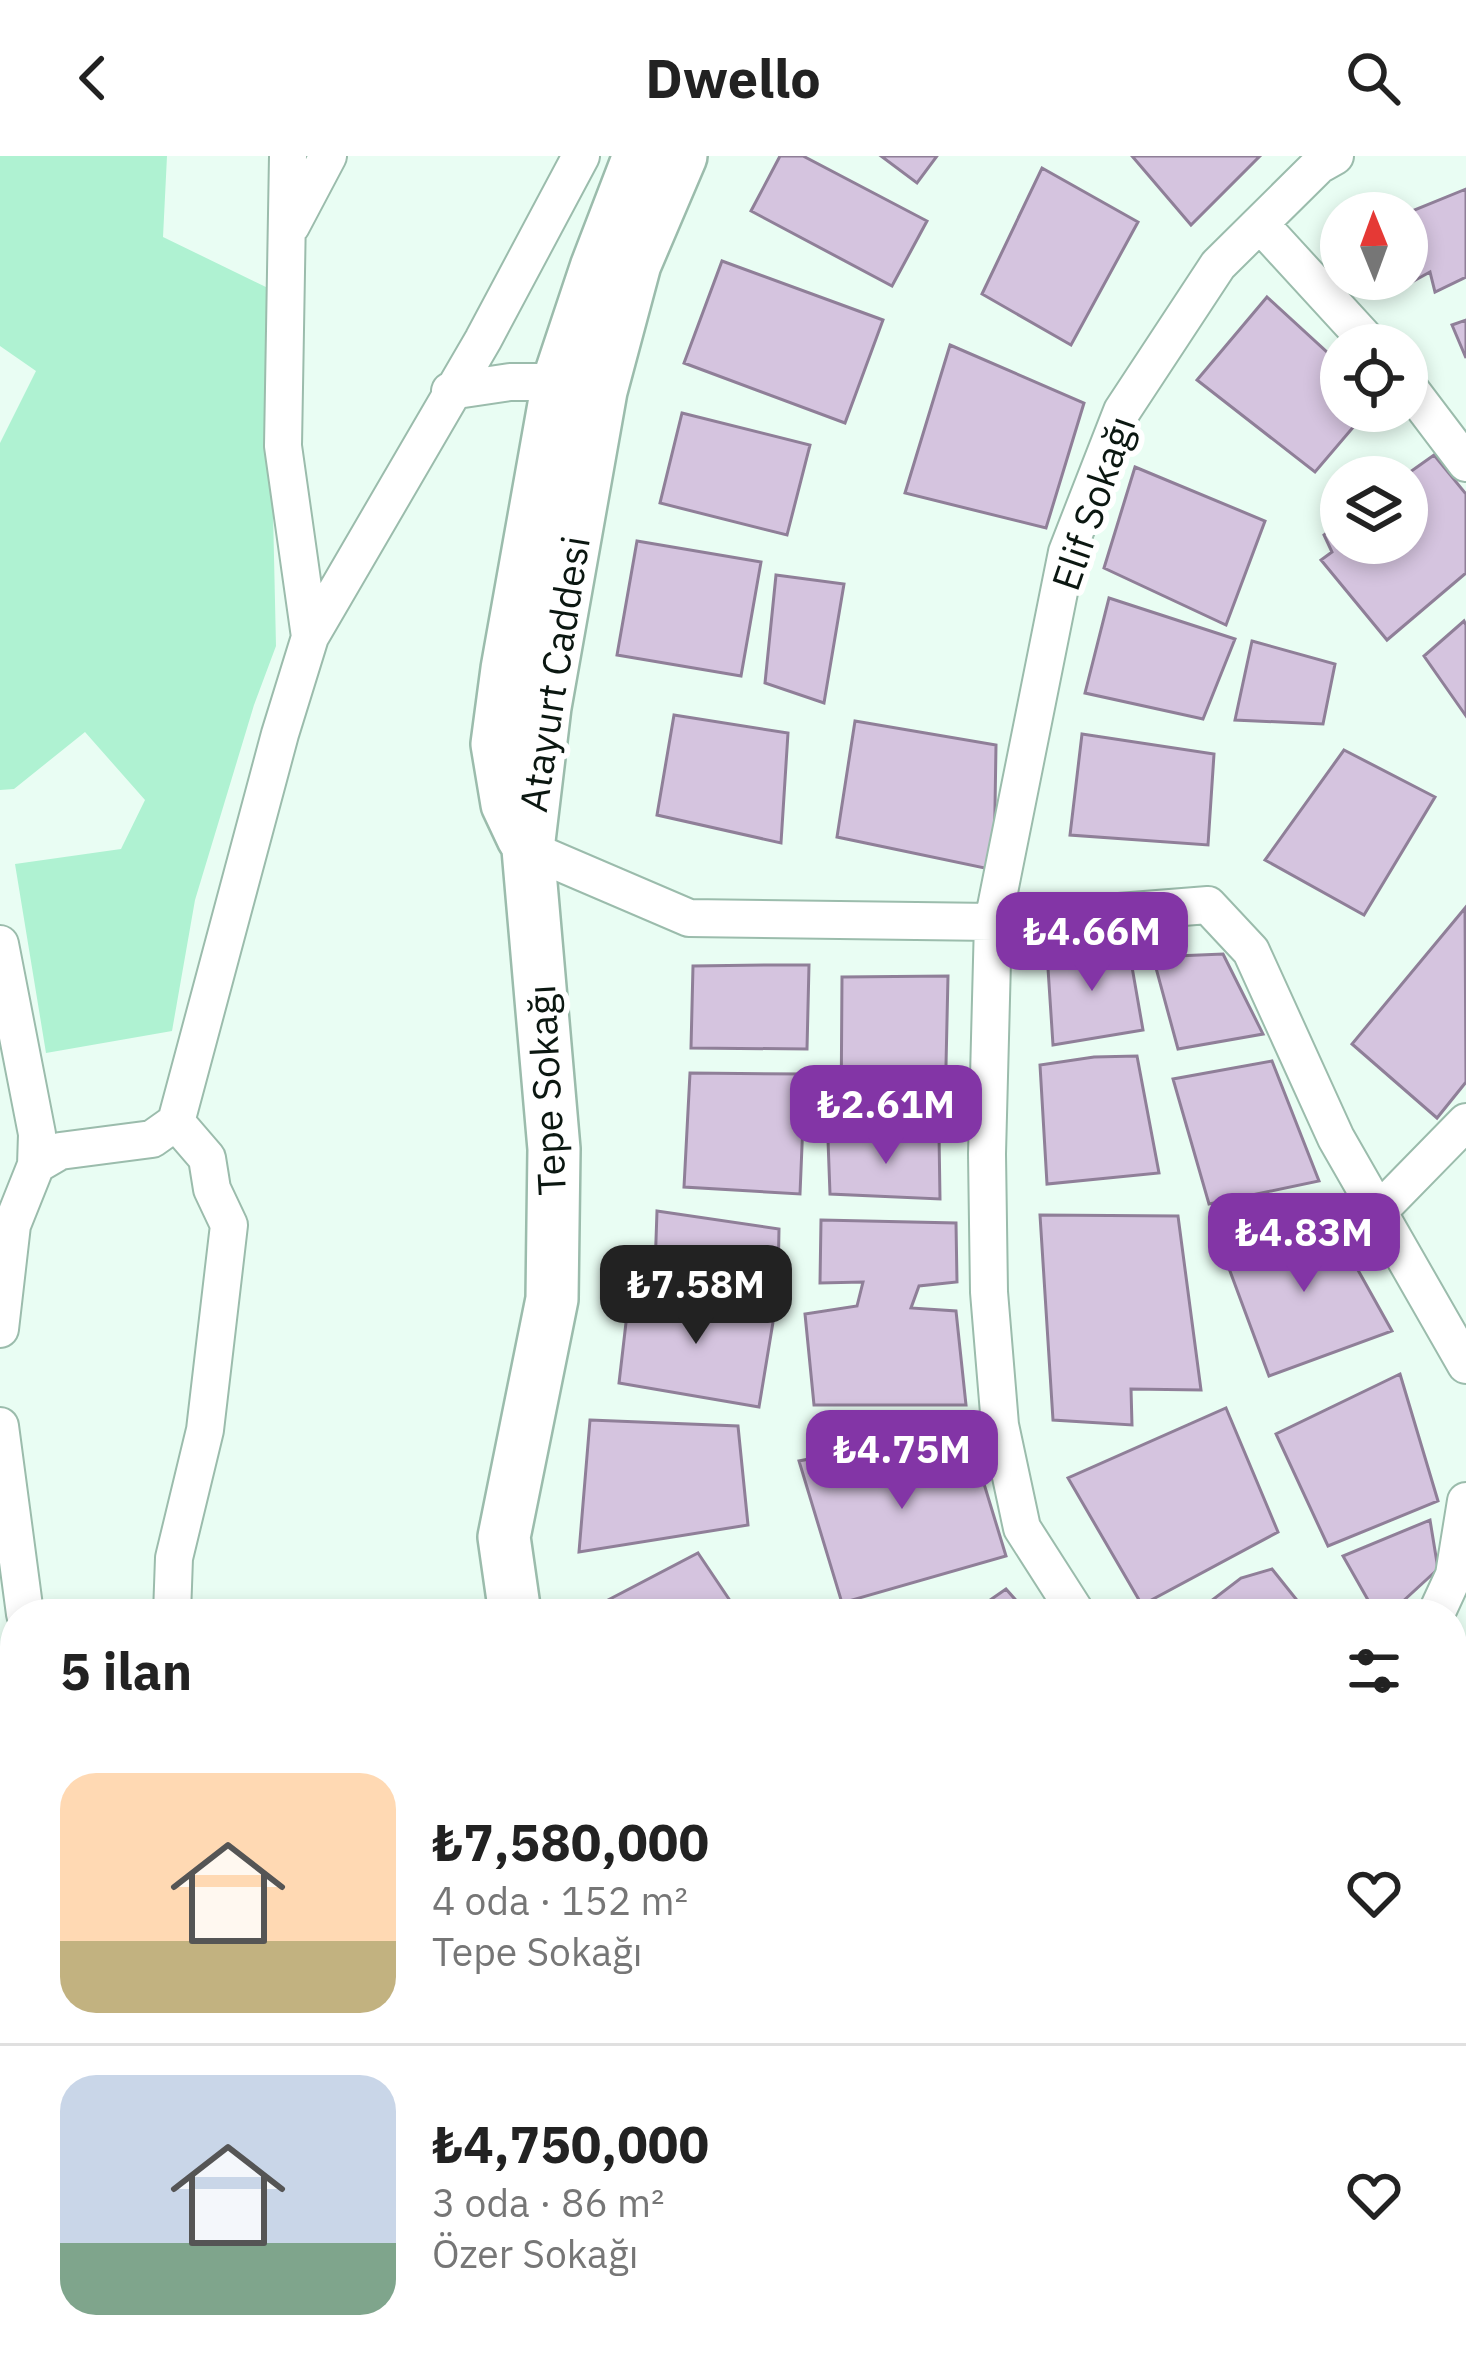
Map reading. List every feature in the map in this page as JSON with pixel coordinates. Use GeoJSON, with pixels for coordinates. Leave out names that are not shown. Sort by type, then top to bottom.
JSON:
{"type":"FeatureCollection","features":[{"type":"Feature","properties":{"kind":"main road","name":"Atayurt Caddesi"},"geometry":{"type":"LineString","coordinates":[[528,849],[596,268],[639,156]]}},
{"type":"Feature","properties":{"kind":"main road","name":"Atayurt Caddesi"},"geometry":{"type":"LineString","coordinates":[[580,387],[681,156]]}},
{"type":"Feature","properties":{"kind":"main road","name":"Tepe Sokağı"},"geometry":{"type":"LineString","coordinates":[[513,1599],[504,1537],[552,1299],[554,1149],[528,849]]}},
{"type":"Feature","properties":{"kind":"street"},"geometry":{"type":"LineString","coordinates":[[288,156],[283,446],[310,637]]}},
{"type":"Feature","properties":{"kind":"street"},"geometry":{"type":"LineString","coordinates":[[287,235],[328,156]]}},
{"type":"Feature","properties":{"kind":"street"},"geometry":{"type":"LineString","coordinates":[[36,1166],[59,1151],[152,1139],[176,1122],[310,637],[483,340],[581,156]]}},
{"type":"Feature","properties":{"kind":"street","name":"Elif Sokağı"},"geometry":{"type":"LineString","coordinates":[[1067,1599],[1022,1528],[1000,1425],[988,1292],[993,922],[1067,552],[1122,411],[1218,265],[1319,165],[1335,156]]}},
{"type":"Feature","properties":{"kind":"street"},"geometry":{"type":"LineString","coordinates":[[1260,224],[1351,324]]}},
{"type":"Feature","properties":{"kind":"street"},"geometry":{"type":"LineString","coordinates":[[450,391],[510,382],[580,387]]}},
{"type":"Feature","properties":{"kind":"street"},"geometry":{"type":"LineString","coordinates":[[1428,413],[1466,463]]}},
{"type":"Feature","properties":{"kind":"street"},"geometry":{"type":"LineString","coordinates":[[528,849],[689,918],[993,922],[1208,905],[1251,951],[1336,1138],[1466,1365]]}},
{"type":"Feature","properties":{"kind":"street"},"geometry":{"type":"LineString","coordinates":[[0,944],[38,1134],[36,1166],[12,1225],[0,1328]]}},
{"type":"Feature","properties":{"kind":"street"},"geometry":{"type":"LineString","coordinates":[[173,1599],[174,1558],[205,1430],[229,1225],[212,1189],[207,1158],[176,1122]]}},
{"type":"Feature","properties":{"kind":"street"},"geometry":{"type":"LineString","coordinates":[[1377,1213],[1466,1122]]}},
{"type":"Feature","properties":{"kind":"street"},"geometry":{"type":"LineString","coordinates":[[0,1426],[23,1599]]}},
{"type":"Feature","properties":{"kind":"street"},"geometry":{"type":"LineString","coordinates":[[1443,1599],[1454,1575],[1466,1502]]}},
{"type":"Feature","properties":{"kind":"green space"},"geometry":{"type":"Polygon","coordinates":[[[0,156],[167,156],[163,237],[268,288],[276,646],[195,900],[172,1031],[46,1053],[15,864],[121,849],[145,800],[85,732],[14,789],[0,790],[0,443],[36,371],[0,346],[0,156]]]}},
{"type":"Feature","properties":{"kind":"building"},"geometry":{"type":"Polygon","coordinates":[[[780,156],[803,156],[927,221],[892,286],[751,211],[780,156]]]}},
{"type":"Feature","properties":{"kind":"building"},"geometry":{"type":"Polygon","coordinates":[[[881,156],[937,156],[917,183],[881,156]]]}},
{"type":"Feature","properties":{"kind":"building"},"geometry":{"type":"Polygon","coordinates":[[[1132,156],[1260,156],[1191,225],[1132,156]]]}},
{"type":"Feature","properties":{"kind":"building"},"geometry":{"type":"Polygon","coordinates":[[[1042,168],[1138,222],[1071,345],[982,294],[1042,168]]]}},
{"type":"Feature","properties":{"kind":"building"},"geometry":{"type":"Polygon","coordinates":[[[1466,189],[1466,277],[1435,292],[1428,273],[1428,204],[1466,189]]]}},
{"type":"Feature","properties":{"kind":"building"},"geometry":{"type":"Polygon","coordinates":[[[722,261],[883,320],[845,423],[684,363],[722,261]]]}},
{"type":"Feature","properties":{"kind":"building"},"geometry":{"type":"Polygon","coordinates":[[[1267,297],[1320,346],[1320,432],[1349,432],[1329,456],[1320,456],[1315,472],[1197,380],[1267,297]]]}},
{"type":"Feature","properties":{"kind":"building"},"geometry":{"type":"Polygon","coordinates":[[[1466,320],[1466,358],[1452,325],[1466,320]]]}},
{"type":"Feature","properties":{"kind":"building"},"geometry":{"type":"Polygon","coordinates":[[[950,345],[1084,403],[1046,528],[905,493],[950,345]]]}},
{"type":"Feature","properties":{"kind":"building"},"geometry":{"type":"Polygon","coordinates":[[[682,413],[810,445],[787,535],[660,503],[682,413]]]}},
{"type":"Feature","properties":{"kind":"building"},"geometry":{"type":"Polygon","coordinates":[[[1434,455],[1466,494],[1466,573],[1387,640],[1324,564],[1428,564],[1428,459],[1434,455]]]}},
{"type":"Feature","properties":{"kind":"building"},"geometry":{"type":"Polygon","coordinates":[[[1135,467],[1265,521],[1226,625],[1104,568],[1135,467]]]}},
{"type":"Feature","properties":{"kind":"building"},"geometry":{"type":"Polygon","coordinates":[[[637,541],[761,562],[741,676],[617,655],[637,541]]]}},
{"type":"Feature","properties":{"kind":"building"},"geometry":{"type":"Polygon","coordinates":[[[776,575],[844,584],[824,703],[765,683],[776,575]]]}},
{"type":"Feature","properties":{"kind":"building"},"geometry":{"type":"Polygon","coordinates":[[[1109,598],[1235,639],[1203,719],[1085,693],[1109,598]]]}},
{"type":"Feature","properties":{"kind":"building"},"geometry":{"type":"Polygon","coordinates":[[[1464,621],[1466,625],[1466,716],[1424,656],[1464,621]]]}},
{"type":"Feature","properties":{"kind":"building"},"geometry":{"type":"Polygon","coordinates":[[[1252,641],[1335,664],[1323,724],[1235,720],[1252,641]]]}},
{"type":"Feature","properties":{"kind":"building"},"geometry":{"type":"Polygon","coordinates":[[[674,715],[788,733],[781,843],[657,815],[674,715]]]}},
{"type":"Feature","properties":{"kind":"building"},"geometry":{"type":"Polygon","coordinates":[[[855,721],[996,745],[994,870],[837,837],[855,721]]]}},
{"type":"Feature","properties":{"kind":"building"},"geometry":{"type":"Polygon","coordinates":[[[1082,734],[1214,754],[1208,845],[1070,835],[1082,734]]]}},
{"type":"Feature","properties":{"kind":"building"},"geometry":{"type":"Polygon","coordinates":[[[1344,750],[1435,797],[1364,915],[1265,860],[1344,750]]]}},
{"type":"Feature","properties":{"kind":"building"},"geometry":{"type":"Polygon","coordinates":[[[1465,908],[1466,1082],[1437,1118],[1352,1044],[1465,908]]]}},
{"type":"Feature","properties":{"kind":"building"},"geometry":{"type":"Polygon","coordinates":[[[1128,944],[1143,1030],[1053,1045],[1047,953],[1128,944]]]}},
{"type":"Feature","properties":{"kind":"building"},"geometry":{"type":"Polygon","coordinates":[[[1223,954],[1263,1034],[1178,1049],[1153,957],[1223,954]]]}},
{"type":"Feature","properties":{"kind":"building"},"geometry":{"type":"Polygon","coordinates":[[[809,965],[807,1049],[691,1048],[693,966],[809,965]]]}},
{"type":"Feature","properties":{"kind":"building"},"geometry":{"type":"Polygon","coordinates":[[[948,976],[945,1110],[841,1121],[842,977],[948,976]]]}},
{"type":"Feature","properties":{"kind":"building"},"geometry":{"type":"Polygon","coordinates":[[[1137,1056],[1159,1173],[1047,1184],[1040,1065],[1137,1056]]]}},
{"type":"Feature","properties":{"kind":"building"},"geometry":{"type":"Polygon","coordinates":[[[1272,1061],[1319,1181],[1209,1204],[1173,1079],[1272,1061]]]}},
{"type":"Feature","properties":{"kind":"building"},"geometry":{"type":"Polygon","coordinates":[[[690,1073],[805,1074],[800,1194],[684,1187],[690,1073]]]}},
{"type":"Feature","properties":{"kind":"building"},"geometry":{"type":"Polygon","coordinates":[[[939,1134],[940,1199],[830,1194],[828,1140],[939,1134]]]}},
{"type":"Feature","properties":{"kind":"building"},"geometry":{"type":"Polygon","coordinates":[[[657,1211],[779,1229],[778,1282],[655,1269],[657,1211]]]}},
{"type":"Feature","properties":{"kind":"building"},"geometry":{"type":"Polygon","coordinates":[[[1325,1211],[1392,1331],[1269,1376],[1224,1255],[1325,1211]]]}},
{"type":"Feature","properties":{"kind":"building"},"geometry":{"type":"Polygon","coordinates":[[[1040,1215],[1178,1216],[1201,1390],[1131,1389],[1132,1425],[1053,1420],[1040,1215]]]}},
{"type":"Feature","properties":{"kind":"building"},"geometry":{"type":"Polygon","coordinates":[[[821,1220],[956,1223],[957,1282],[919,1286],[911,1308],[956,1311],[966,1405],[814,1405],[805,1314],[857,1306],[863,1282],[820,1283],[821,1220]]]}},
{"type":"Feature","properties":{"kind":"building"},"geometry":{"type":"Polygon","coordinates":[[[630,1288],[775,1310],[759,1407],[619,1383],[630,1288]]]}},
{"type":"Feature","properties":{"kind":"building"},"geometry":{"type":"Polygon","coordinates":[[[1400,1374],[1438,1501],[1328,1546],[1276,1434],[1400,1374]]]}},
{"type":"Feature","properties":{"kind":"building"},"geometry":{"type":"Polygon","coordinates":[[[1226,1408],[1278,1532],[1153,1599],[1139,1599],[1068,1478],[1226,1408]]]}},
{"type":"Feature","properties":{"kind":"building"},"geometry":{"type":"Polygon","coordinates":[[[590,1420],[738,1426],[748,1525],[579,1552],[590,1420]]]}},
{"type":"Feature","properties":{"kind":"building"},"geometry":{"type":"Polygon","coordinates":[[[967,1428],[1006,1556],[856,1599],[841,1599],[799,1461],[967,1428]]]}},
{"type":"Feature","properties":{"kind":"building"},"geometry":{"type":"Polygon","coordinates":[[[1430,1520],[1438,1569],[1405,1599],[1367,1599],[1343,1556],[1430,1520]]]}},
{"type":"Feature","properties":{"kind":"building"},"geometry":{"type":"Polygon","coordinates":[[[698,1553],[729,1599],[610,1599],[698,1553]]]}},
{"type":"Feature","properties":{"kind":"building"},"geometry":{"type":"Polygon","coordinates":[[[1272,1569],[1296,1599],[1214,1599],[1241,1578],[1272,1569]]]}},
{"type":"Feature","properties":{"kind":"building"},"geometry":{"type":"Polygon","coordinates":[[[1006,1589],[1015,1599],[992,1599],[1006,1589]]]}}]}
